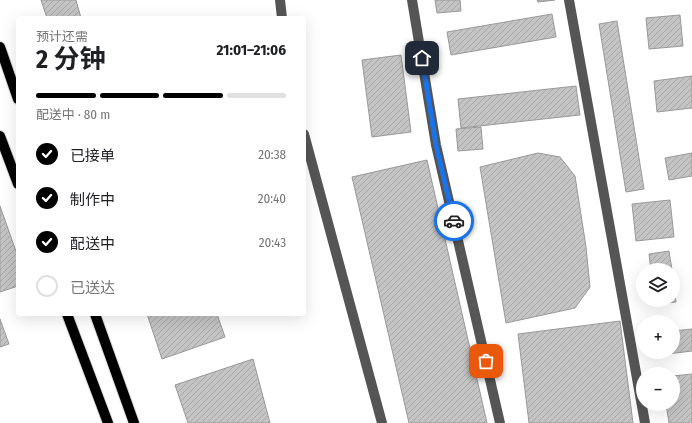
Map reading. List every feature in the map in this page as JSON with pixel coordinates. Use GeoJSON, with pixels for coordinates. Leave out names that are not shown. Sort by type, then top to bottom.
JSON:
{"type":"FeatureCollection","features":[{"type":"Feature","properties":{"kind":"main road"},"geometry":{"type":"LineString","coordinates":[[0,47],[16,93]]}},
{"type":"Feature","properties":{"kind":"main road"},"geometry":{"type":"LineString","coordinates":[[0,136],[16,179]]}},
{"type":"Feature","properties":{"kind":"main road"},"geometry":{"type":"LineString","coordinates":[[68,316],[108,423]]}},
{"type":"Feature","properties":{"kind":"main road"},"geometry":{"type":"LineString","coordinates":[[96,316],[134,423]]}},
{"type":"Feature","properties":{"kind":"street"},"geometry":{"type":"LineString","coordinates":[[280,0],[282,16]]}},
{"type":"Feature","properties":{"kind":"street"},"geometry":{"type":"LineString","coordinates":[[412,0],[436,145],[500,423]]}},
{"type":"Feature","properties":{"kind":"street"},"geometry":{"type":"LineString","coordinates":[[569,0],[645,423]]}},
{"type":"Feature","properties":{"kind":"street"},"geometry":{"type":"LineString","coordinates":[[306,141],[382,423]]}},
{"type":"Feature","properties":{"kind":"building"},"geometry":{"type":"Polygon","coordinates":[[[41,0],[76,0],[80,16],[46,16],[41,0]]]}},
{"type":"Feature","properties":{"kind":"building"},"geometry":{"type":"Polygon","coordinates":[[[435,0],[460,0],[461,11],[437,13],[435,0]]]}},
{"type":"Feature","properties":{"kind":"building"},"geometry":{"type":"Polygon","coordinates":[[[537,0],[555,0],[538,2],[537,0]]]}},
{"type":"Feature","properties":{"kind":"building"},"geometry":{"type":"Polygon","coordinates":[[[552,14],[556,37],[451,55],[447,32],[552,14]]]}},
{"type":"Feature","properties":{"kind":"building"},"geometry":{"type":"Polygon","coordinates":[[[680,15],[683,46],[649,49],[646,18],[680,15]]]}},
{"type":"Feature","properties":{"kind":"building"},"geometry":{"type":"Polygon","coordinates":[[[617,21],[644,189],[626,192],[599,24],[617,21]]]}},
{"type":"Feature","properties":{"kind":"building"},"geometry":{"type":"Polygon","coordinates":[[[401,55],[411,132],[372,137],[362,60],[401,55]]]}},
{"type":"Feature","properties":{"kind":"building"},"geometry":{"type":"Polygon","coordinates":[[[692,76],[692,108],[657,112],[654,81],[692,76]]]}},
{"type":"Feature","properties":{"kind":"building"},"geometry":{"type":"Polygon","coordinates":[[[576,86],[580,115],[461,128],[458,99],[576,86]]]}},
{"type":"Feature","properties":{"kind":"building"},"geometry":{"type":"Polygon","coordinates":[[[481,127],[483,149],[458,151],[456,129],[481,127]]]}},
{"type":"Feature","properties":{"kind":"building"},"geometry":{"type":"Polygon","coordinates":[[[538,153],[560,157],[575,176],[586,247],[590,287],[575,308],[506,323],[480,167],[538,153]]]}},
{"type":"Feature","properties":{"kind":"building"},"geometry":{"type":"Polygon","coordinates":[[[692,153],[692,176],[669,180],[665,158],[692,153]]]}},
{"type":"Feature","properties":{"kind":"building"},"geometry":{"type":"Polygon","coordinates":[[[427,160],[487,423],[409,423],[352,177],[427,160]]]}},
{"type":"Feature","properties":{"kind":"building"},"geometry":{"type":"Polygon","coordinates":[[[670,200],[674,237],[636,241],[632,204],[670,200]]]}},
{"type":"Feature","properties":{"kind":"building"},"geometry":{"type":"Polygon","coordinates":[[[0,206],[16,251],[16,287],[0,292],[0,206]]]}},
{"type":"Feature","properties":{"kind":"building"},"geometry":{"type":"Polygon","coordinates":[[[669,251],[671,263],[650,263],[649,254],[669,251]]]}},
{"type":"Feature","properties":{"kind":"building"},"geometry":{"type":"Polygon","coordinates":[[[148,316],[218,316],[225,337],[162,359],[148,316]]]}},
{"type":"Feature","properties":{"kind":"building"},"geometry":{"type":"Polygon","coordinates":[[[0,319],[9,344],[0,347],[0,319]]]}},
{"type":"Feature","properties":{"kind":"building"},"geometry":{"type":"Polygon","coordinates":[[[620,321],[633,423],[529,423],[518,334],[620,321]]]}},
{"type":"Feature","properties":{"kind":"building"},"geometry":{"type":"Polygon","coordinates":[[[692,329],[692,351],[680,352],[680,330],[692,329]]]}},
{"type":"Feature","properties":{"kind":"building"},"geometry":{"type":"Polygon","coordinates":[[[253,359],[270,423],[188,423],[175,385],[253,359]]]}},
{"type":"Feature","properties":{"kind":"building"},"geometry":{"type":"Polygon","coordinates":[[[692,374],[692,423],[669,423],[667,411],[680,411],[680,375],[692,374]]]}},
{"type":"Feature","properties":{"kind":"way so far"},"geometry":{"type":"LineString","coordinates":[[454,221],[486,361]]}},
{"type":"Feature","properties":{"kind":"route"},"geometry":{"type":"LineString","coordinates":[[422,58],[436,145],[454,221]]}}]}
